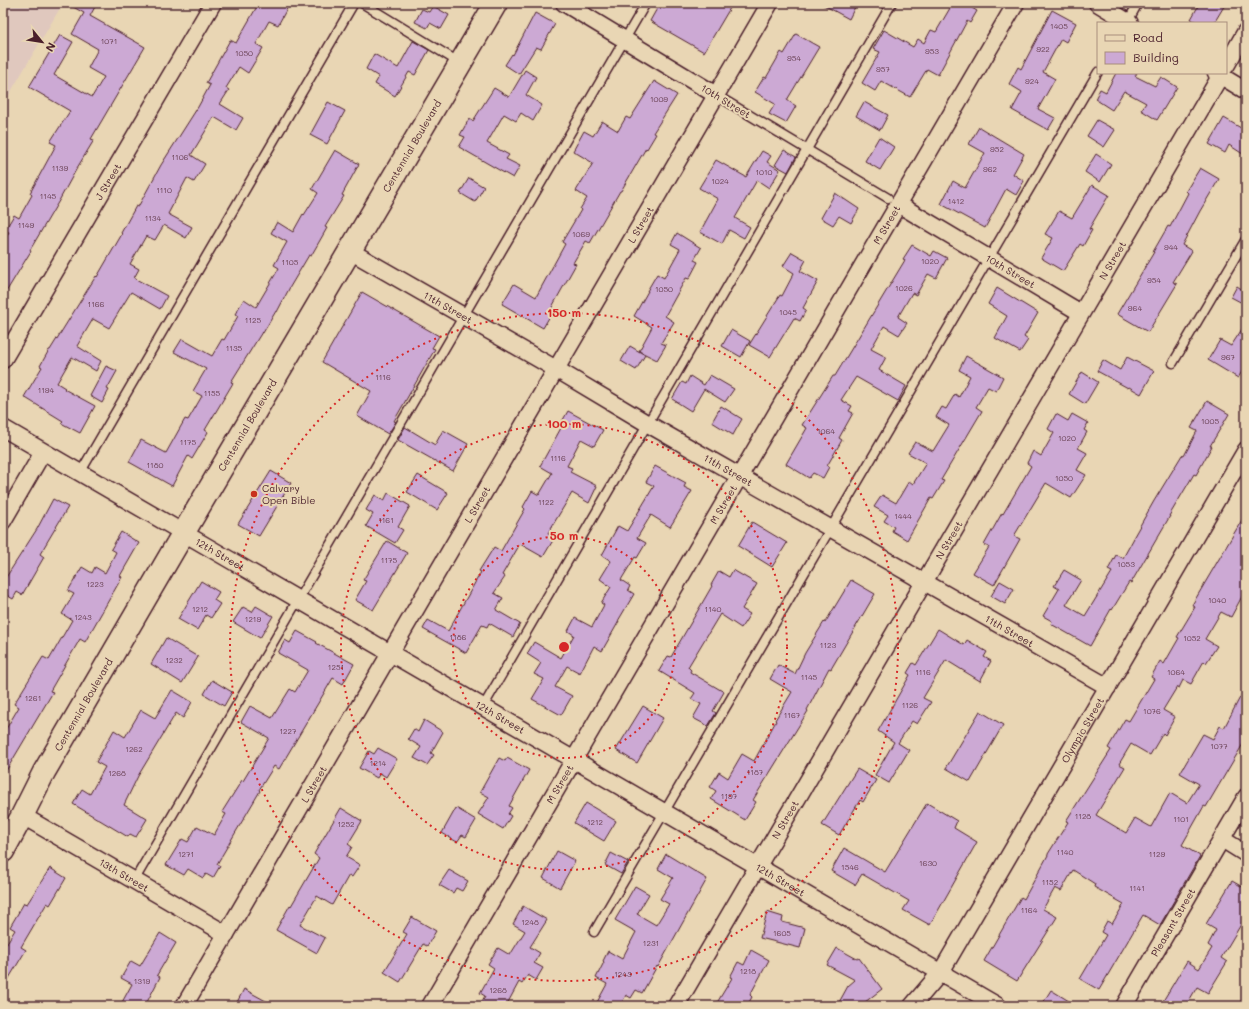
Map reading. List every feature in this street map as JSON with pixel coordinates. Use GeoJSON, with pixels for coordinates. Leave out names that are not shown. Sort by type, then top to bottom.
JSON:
{"type":"FeatureCollection","features":[{"type":"Feature","properties":{"kind":"main road","name":"Centennial Boulevard"},"geometry":{"type":"LineString","coordinates":[[3,851],[23,816],[44,772],[496,3]]}},
{"type":"Feature","properties":{"kind":"street","name":"J Street"},"geometry":{"type":"LineString","coordinates":[[3,360],[213,3]]}},
{"type":"Feature","properties":{"kind":"street","name":"10th Street"},"geometry":{"type":"LineString","coordinates":[[564,3],[716,95]]}},
{"type":"Feature","properties":{"kind":"street","name":"L Street"},"geometry":{"type":"LineString","coordinates":[[184,1006],[770,3]]}},
{"type":"Feature","properties":{"kind":"street","name":"M Street"},"geometry":{"type":"LineString","coordinates":[[430,1006],[740,476],[893,201],[1016,3]]}},
{"type":"Feature","properties":{"kind":"street"},"geometry":{"type":"LineString","coordinates":[[1097,3],[1126,22]]}},
{"type":"Feature","properties":{"kind":"street","name":"N Street"},"geometry":{"type":"LineString","coordinates":[[1227,62],[1246,31]]}},
{"type":"Feature","properties":{"kind":"street","name":"N Street"},"geometry":{"type":"LineString","coordinates":[[676,1006],[1220,74]]}},
{"type":"Feature","properties":{"kind":"street"},"geometry":{"type":"LineString","coordinates":[[1224,74],[1246,91]]}},
{"type":"Feature","properties":{"kind":"street","name":"10th Street"},"geometry":{"type":"LineString","coordinates":[[893,201],[1081,313]]}},
{"type":"Feature","properties":{"kind":"street","name":"11th Street"},"geometry":{"type":"LineString","coordinates":[[350,251],[556,369],[648,424],[1108,687]]}},
{"type":"Feature","properties":{"kind":"street","name":"12th Street"},"geometry":{"type":"LineString","coordinates":[[3,428],[391,652],[664,813],[942,972],[998,1006]]}},
{"type":"Feature","properties":{"kind":"street","name":"Olympic Street"},"geometry":{"type":"LineString","coordinates":[[912,1006],[942,972],[1246,450]]}},
{"type":"Feature","properties":{"kind":"street"},"geometry":{"type":"LineString","coordinates":[[3,521],[44,452]]}},
{"type":"Feature","properties":{"kind":"street","name":"Pleasant Street"},"geometry":{"type":"LineString","coordinates":[[1124,1006],[1246,797]]}},
{"type":"Feature","properties":{"kind":"street","name":"13th Street"},"geometry":{"type":"LineString","coordinates":[[23,816],[226,934]]}},
{"type":"Feature","properties":{"kind":"street"},"geometry":{"type":"LineString","coordinates":[[1222,839],[1246,854]]}},
{"type":"Feature","properties":{"kind":"lane"},"geometry":{"type":"LineString","coordinates":[[80,473],[354,3]]}},
{"type":"Feature","properties":{"kind":"lane"},"geometry":{"type":"LineString","coordinates":[[362,3],[461,63]]}},
{"type":"Feature","properties":{"kind":"lane"},"geometry":{"type":"LineString","coordinates":[[134,881],[646,3]]}},
{"type":"Feature","properties":{"kind":"lane"},"geometry":{"type":"LineString","coordinates":[[483,707],[892,3]]}},
{"type":"Feature","properties":{"kind":"lane"},"geometry":{"type":"LineString","coordinates":[[1128,22],[1138,3]]}},
{"type":"Feature","properties":{"kind":"lane"},"geometry":{"type":"LineString","coordinates":[[594,932],[1097,74]]}},
{"type":"Feature","properties":{"kind":"lane","name":"10th Street"},"geometry":{"type":"LineString","coordinates":[[716,95],[893,201]]}},
{"type":"Feature","properties":{"kind":"lane"},"geometry":{"type":"LineString","coordinates":[[1173,363],[1246,239]]}},
{"type":"Feature","properties":{"kind":"shaded area"},"geometry":{"type":"Polygon","coordinates":[[[3,3],[63,3],[3,105],[3,3]]]}},
{"type":"Feature","properties":{"kind":"building"},"geometry":{"type":"Polygon","coordinates":[[[66,3],[97,3],[90,16],[145,47],[91,139],[94,140],[30,250],[31,251],[3,297],[3,242],[9,232],[5,230],[14,215],[19,218],[32,195],[30,193],[56,145],[50,142],[70,111],[29,87],[60,35],[73,42],[54,75],[92,97],[104,77],[88,68],[98,49],[72,34],[84,13],[66,3]]]}},
{"type":"Feature","properties":{"kind":"building"},"geometry":{"type":"Polygon","coordinates":[[[259,3],[290,3],[278,25],[269,21],[256,44],[263,48],[248,73],[239,67],[226,88],[229,90],[220,104],[243,118],[236,130],[214,117],[191,155],[205,164],[194,182],[187,178],[168,214],[192,227],[186,238],[164,225],[155,240],[146,236],[130,264],[139,269],[134,278],[167,296],[160,309],[131,292],[109,328],[93,319],[77,346],[101,361],[96,371],[72,357],[57,383],[65,388],[64,389],[95,406],[80,433],[61,423],[63,421],[24,397],[42,367],[40,366],[49,350],[96,276],[97,277],[122,234],[121,233],[136,206],[138,207],[161,165],[198,107],[210,85],[206,83],[230,40],[236,43],[259,3]]]}},
{"type":"Feature","properties":{"kind":"building"},"geometry":{"type":"Polygon","coordinates":[[[668,3],[721,3],[730,8],[704,52],[650,21],[659,5],[665,8],[668,3]]]}},
{"type":"Feature","properties":{"kind":"building"},"geometry":{"type":"Polygon","coordinates":[[[820,3],[857,3],[849,19],[820,3]]]}},
{"type":"Feature","properties":{"kind":"building"},"geometry":{"type":"Polygon","coordinates":[[[953,3],[975,3],[972,8],[977,11],[970,23],[967,21],[938,75],[927,69],[910,97],[881,81],[875,91],[862,83],[880,52],[873,49],[884,30],[913,47],[918,39],[924,43],[931,30],[936,32],[953,3]]]}},
{"type":"Feature","properties":{"kind":"building"},"geometry":{"type":"Polygon","coordinates":[[[1200,3],[1226,3],[1215,22],[1196,22],[1191,19],[1200,3]]]}},
{"type":"Feature","properties":{"kind":"building"},"geometry":{"type":"Polygon","coordinates":[[[433,6],[449,15],[441,29],[430,23],[427,28],[415,22],[422,9],[429,12],[433,6]]]}},
{"type":"Feature","properties":{"kind":"building"},"geometry":{"type":"Polygon","coordinates":[[[1052,10],[1076,23],[1066,42],[1061,39],[1043,72],[1055,79],[1038,109],[1055,118],[1048,130],[1012,110],[1022,92],[1009,84],[1018,67],[1021,69],[1052,10]]]}},
{"type":"Feature","properties":{"kind":"building"},"geometry":{"type":"Polygon","coordinates":[[[535,13],[555,24],[541,49],[536,47],[519,74],[505,65],[512,54],[513,55],[535,13]]]}},
{"type":"Feature","properties":{"kind":"building"},"geometry":{"type":"Polygon","coordinates":[[[796,34],[819,47],[787,100],[796,106],[786,123],[769,114],[775,104],[755,92],[764,77],[766,78],[781,52],[784,54],[796,34]]]}},
{"type":"Feature","properties":{"kind":"building"},"geometry":{"type":"Polygon","coordinates":[[[413,41],[429,50],[415,75],[409,72],[395,96],[375,84],[379,77],[366,69],[374,54],[398,68],[413,41]]]}},
{"type":"Feature","properties":{"kind":"building"},"geometry":{"type":"Polygon","coordinates":[[[525,70],[536,77],[526,95],[542,105],[533,121],[521,113],[516,121],[504,114],[487,143],[509,155],[506,159],[520,166],[513,178],[459,147],[465,137],[460,135],[469,119],[473,121],[494,88],[509,97],[525,70]]]}},
{"type":"Feature","properties":{"kind":"building"},"geometry":{"type":"Polygon","coordinates":[[[1115,74],[1136,74],[1135,76],[1155,86],[1161,77],[1177,87],[1157,120],[1141,110],[1146,103],[1124,91],[1112,110],[1095,99],[1100,89],[1106,92],[1115,74]]]}},
{"type":"Feature","properties":{"kind":"building"},"geometry":{"type":"Polygon","coordinates":[[[654,81],[677,95],[653,133],[656,134],[647,149],[646,148],[590,243],[586,241],[573,263],[576,264],[552,307],[554,309],[543,328],[502,304],[514,284],[536,297],[565,244],[562,242],[587,198],[576,191],[593,163],[573,151],[584,131],[593,136],[602,121],[618,131],[626,117],[630,119],[654,81]]]}},
{"type":"Feature","properties":{"kind":"building"},"geometry":{"type":"Polygon","coordinates":[[[328,102],[345,111],[327,144],[310,135],[328,102]]]}},
{"type":"Feature","properties":{"kind":"building"},"geometry":{"type":"Polygon","coordinates":[[[864,102],[888,115],[880,130],[856,116],[864,102]]]}},
{"type":"Feature","properties":{"kind":"building"},"geometry":{"type":"Polygon","coordinates":[[[1224,118],[1246,131],[1246,156],[1229,145],[1225,153],[1209,144],[1224,118]]]}},
{"type":"Feature","properties":{"kind":"building"},"geometry":{"type":"Polygon","coordinates":[[[1097,120],[1115,130],[1104,147],[1087,136],[1097,120]]]}},
{"type":"Feature","properties":{"kind":"building"},"geometry":{"type":"Polygon","coordinates":[[[979,127],[1024,154],[1013,174],[1024,181],[1016,195],[1006,189],[985,228],[941,204],[953,181],[965,188],[985,153],[969,144],[979,127]]]}},
{"type":"Feature","properties":{"kind":"building"},"geometry":{"type":"Polygon","coordinates":[[[879,137],[894,147],[880,170],[865,161],[879,137]]]}},
{"type":"Feature","properties":{"kind":"building"},"geometry":{"type":"Polygon","coordinates":[[[335,150],[359,164],[342,195],[344,196],[325,227],[327,228],[311,256],[309,255],[277,312],[276,311],[263,333],[262,332],[231,382],[233,383],[205,430],[208,432],[192,459],[188,456],[172,486],[129,462],[141,440],[166,453],[185,419],[188,420],[202,396],[193,391],[206,369],[174,352],[182,339],[212,356],[222,339],[224,340],[238,316],[235,314],[244,299],[256,307],[279,268],[274,265],[287,242],[271,233],[277,222],[293,232],[303,214],[304,215],[318,193],[312,189],[335,150]]]}},
{"type":"Feature","properties":{"kind":"building"},"geometry":{"type":"Polygon","coordinates":[[[784,150],[796,157],[788,172],[775,165],[784,150]]]}},
{"type":"Feature","properties":{"kind":"building"},"geometry":{"type":"Polygon","coordinates":[[[762,151],[771,156],[767,162],[780,170],[769,188],[757,180],[735,218],[750,227],[744,238],[729,230],[722,244],[700,232],[718,199],[699,188],[716,160],[746,177],[762,151]]]}},
{"type":"Feature","properties":{"kind":"building"},"geometry":{"type":"Polygon","coordinates":[[[1096,154],[1111,164],[1100,182],[1085,172],[1096,154]]]}},
{"type":"Feature","properties":{"kind":"building"},"geometry":{"type":"Polygon","coordinates":[[[1200,168],[1219,179],[1182,245],[1192,251],[1173,282],[1177,284],[1148,332],[1117,314],[1168,226],[1170,227],[1188,193],[1186,191],[1200,168]]]}},
{"type":"Feature","properties":{"kind":"building"},"geometry":{"type":"Polygon","coordinates":[[[469,178],[484,187],[475,202],[460,193],[469,178]]]}},
{"type":"Feature","properties":{"kind":"building"},"geometry":{"type":"Polygon","coordinates":[[[1092,185],[1109,195],[1089,229],[1092,230],[1083,246],[1080,244],[1063,271],[1041,258],[1053,238],[1045,234],[1059,211],[1072,218],[1092,185]]]}},
{"type":"Feature","properties":{"kind":"building"},"geometry":{"type":"Polygon","coordinates":[[[835,193],[859,209],[851,223],[839,216],[833,225],[821,218],[835,193]]]}},
{"type":"Feature","properties":{"kind":"building"},"geometry":{"type":"Polygon","coordinates":[[[677,233],[701,248],[694,260],[698,262],[689,279],[686,278],[665,316],[674,322],[661,343],[666,345],[657,360],[639,351],[652,327],[634,316],[657,274],[664,278],[680,249],[671,244],[677,233]]]}},
{"type":"Feature","properties":{"kind":"building"},"geometry":{"type":"Polygon","coordinates":[[[912,245],[931,256],[934,251],[947,258],[936,278],[928,274],[916,295],[912,293],[898,317],[907,323],[899,335],[884,326],[871,349],[886,357],[879,370],[906,386],[898,401],[856,377],[841,400],[852,406],[849,411],[853,413],[839,438],[842,440],[827,466],[829,467],[823,478],[813,473],[809,478],[786,464],[807,428],[802,425],[833,376],[835,376],[905,260],[903,259],[912,245]]]}},
{"type":"Feature","properties":{"kind":"building"},"geometry":{"type":"Polygon","coordinates":[[[792,252],[806,260],[800,271],[818,281],[803,308],[806,310],[800,321],[794,318],[770,357],[749,345],[780,295],[782,296],[794,273],[783,266],[792,252]]]}},
{"type":"Feature","properties":{"kind":"building"},"geometry":{"type":"Polygon","coordinates":[[[1237,286],[1246,292],[1246,305],[1231,297],[1237,286]]]}},
{"type":"Feature","properties":{"kind":"building"},"geometry":{"type":"Polygon","coordinates":[[[997,288],[1038,313],[1024,337],[1028,340],[1020,352],[995,338],[1007,316],[988,304],[997,288]]]}},
{"type":"Feature","properties":{"kind":"building"},"geometry":{"type":"Polygon","coordinates":[[[362,292],[439,336],[432,348],[435,349],[388,434],[357,416],[371,391],[322,362],[362,292]]]}},
{"type":"Feature","properties":{"kind":"building"},"geometry":{"type":"Polygon","coordinates":[[[1246,323],[1246,365],[1238,378],[1208,360],[1220,340],[1231,346],[1246,323]]]}},
{"type":"Feature","properties":{"kind":"building"},"geometry":{"type":"Polygon","coordinates":[[[731,330],[750,341],[741,357],[722,346],[731,330]]]}},
{"type":"Feature","properties":{"kind":"building"},"geometry":{"type":"Polygon","coordinates":[[[630,346],[645,355],[636,370],[621,361],[630,346]]]}},
{"type":"Feature","properties":{"kind":"building"},"geometry":{"type":"Polygon","coordinates":[[[966,356],[1003,377],[996,391],[988,387],[976,407],[982,411],[941,480],[944,481],[933,499],[931,498],[907,540],[892,531],[894,527],[884,521],[888,515],[874,507],[882,495],[896,503],[909,481],[913,484],[926,463],[908,453],[915,442],[933,451],[949,425],[936,417],[942,407],[946,409],[955,394],[959,397],[970,376],[959,370],[966,356]]]}},
{"type":"Feature","properties":{"kind":"building"},"geometry":{"type":"Polygon","coordinates":[[[1127,357],[1154,371],[1141,394],[1097,371],[1103,360],[1120,370],[1127,357]]]}},
{"type":"Feature","properties":{"kind":"building"},"geometry":{"type":"Polygon","coordinates":[[[106,366],[117,371],[107,389],[109,390],[102,403],[90,396],[106,366]]]}},
{"type":"Feature","properties":{"kind":"building"},"geometry":{"type":"Polygon","coordinates":[[[1082,372],[1098,382],[1085,404],[1069,394],[1082,372]]]}},
{"type":"Feature","properties":{"kind":"building"},"geometry":{"type":"Polygon","coordinates":[[[710,375],[734,389],[725,402],[704,389],[691,411],[672,399],[682,382],[686,384],[690,376],[704,385],[710,375]]]}},
{"type":"Feature","properties":{"kind":"building"},"geometry":{"type":"Polygon","coordinates":[[[1207,401],[1229,414],[1210,446],[1212,446],[1196,475],[1194,474],[1131,583],[1129,582],[1112,610],[1111,609],[1090,646],[1051,624],[1052,621],[1043,616],[1059,589],[1054,586],[1064,570],[1081,580],[1066,605],[1085,616],[1112,572],[1108,570],[1116,555],[1123,558],[1154,501],[1182,455],[1184,456],[1197,431],[1191,428],[1207,401]]]}},
{"type":"Feature","properties":{"kind":"building"},"geometry":{"type":"Polygon","coordinates":[[[721,406],[742,419],[733,435],[712,422],[721,406]]]}},
{"type":"Feature","properties":{"kind":"building"},"geometry":{"type":"Polygon","coordinates":[[[568,411],[603,430],[594,446],[581,439],[567,466],[572,468],[570,472],[597,486],[589,503],[572,493],[548,533],[555,537],[543,557],[520,544],[502,575],[505,577],[494,593],[503,598],[496,610],[520,624],[513,637],[489,623],[487,627],[482,625],[466,653],[423,629],[428,620],[448,631],[481,572],[479,571],[494,547],[501,551],[525,509],[523,507],[532,491],[539,495],[552,473],[540,466],[561,428],[559,427],[568,411]]]}},
{"type":"Feature","properties":{"kind":"building"},"geometry":{"type":"Polygon","coordinates":[[[1056,414],[1068,421],[1072,414],[1088,423],[1084,430],[1087,432],[1078,448],[1087,453],[1077,470],[1086,475],[1071,498],[1046,483],[1014,536],[1020,539],[994,585],[973,573],[989,547],[984,545],[1031,466],[1027,463],[1033,451],[1041,456],[1054,433],[1048,429],[1056,414]]]}},
{"type":"Feature","properties":{"kind":"building"},"geometry":{"type":"Polygon","coordinates":[[[405,427],[435,445],[443,430],[468,444],[453,471],[398,440],[405,427]]]}},
{"type":"Feature","properties":{"kind":"building"},"geometry":{"type":"Polygon","coordinates":[[[655,466],[686,483],[684,487],[692,491],[670,527],[651,515],[637,538],[646,543],[637,558],[635,557],[621,580],[630,586],[628,590],[634,594],[602,651],[594,646],[580,673],[567,666],[555,687],[572,696],[561,715],[532,699],[544,679],[534,674],[541,663],[527,654],[534,642],[561,658],[574,635],[568,631],[575,618],[592,627],[604,605],[601,603],[611,587],[600,579],[611,561],[602,555],[618,526],[627,531],[654,486],[646,482],[655,466]]]}},
{"type":"Feature","properties":{"kind":"building"},"geometry":{"type":"Polygon","coordinates":[[[271,471],[291,483],[259,536],[238,524],[271,471]]]}},
{"type":"Feature","properties":{"kind":"building"},"geometry":{"type":"Polygon","coordinates":[[[418,475],[448,493],[437,510],[407,492],[418,475]]]}},
{"type":"Feature","properties":{"kind":"building"},"geometry":{"type":"Polygon","coordinates":[[[388,493],[410,506],[398,527],[403,530],[395,543],[366,526],[373,514],[366,510],[375,495],[384,501],[388,493]]]}},
{"type":"Feature","properties":{"kind":"building"},"geometry":{"type":"Polygon","coordinates":[[[53,499],[68,507],[40,554],[44,557],[22,595],[17,592],[13,599],[3,593],[3,582],[37,529],[53,499]]]}},
{"type":"Feature","properties":{"kind":"building"},"geometry":{"type":"Polygon","coordinates":[[[1246,513],[1246,589],[1231,617],[1221,612],[1205,639],[1217,646],[1206,663],[1204,661],[1191,684],[1183,680],[1163,710],[1175,717],[1165,735],[1163,733],[1150,755],[1131,744],[1119,764],[1125,767],[1096,815],[1126,833],[1135,818],[1151,827],[1170,793],[1187,803],[1199,784],[1180,773],[1203,734],[1213,739],[1220,726],[1224,728],[1246,686],[1246,739],[1206,807],[1204,806],[1182,845],[1200,856],[1160,925],[1143,915],[1099,990],[1080,979],[1106,935],[1101,932],[1107,921],[1112,924],[1124,904],[1094,887],[1095,884],[1073,870],[1061,891],[1055,888],[1043,909],[1057,917],[1017,981],[984,961],[1021,897],[1024,899],[1048,854],[1068,822],[1066,821],[1111,750],[1108,748],[1125,719],[1129,721],[1154,679],[1151,677],[1160,661],[1164,664],[1179,638],[1177,637],[1195,607],[1192,605],[1246,513]]]}},
{"type":"Feature","properties":{"kind":"building"},"geometry":{"type":"Polygon","coordinates":[[[752,522],[787,543],[772,567],[738,546],[752,522]]]}},
{"type":"Feature","properties":{"kind":"building"},"geometry":{"type":"Polygon","coordinates":[[[121,532],[139,543],[120,576],[122,577],[85,642],[80,639],[50,691],[53,692],[3,776],[3,734],[19,707],[14,704],[43,657],[49,660],[72,620],[62,614],[74,594],[68,591],[82,567],[92,573],[95,567],[105,573],[116,552],[111,549],[121,532]]]}},
{"type":"Feature","properties":{"kind":"building"},"geometry":{"type":"Polygon","coordinates":[[[387,541],[407,553],[373,610],[355,600],[366,581],[363,580],[387,541]]]}},
{"type":"Feature","properties":{"kind":"building"},"geometry":{"type":"Polygon","coordinates":[[[733,570],[757,584],[742,609],[750,614],[741,628],[720,614],[688,667],[691,670],[690,672],[724,692],[713,711],[716,713],[708,726],[693,718],[701,704],[691,699],[695,693],[659,671],[668,656],[671,657],[719,571],[729,577],[733,570]]]}},
{"type":"Feature","properties":{"kind":"building"},"geometry":{"type":"Polygon","coordinates":[[[851,580],[875,594],[831,669],[829,668],[807,710],[808,711],[753,800],[756,802],[745,820],[711,799],[716,791],[710,787],[719,772],[728,778],[742,754],[754,761],[776,721],[775,720],[792,692],[770,679],[778,665],[795,674],[805,653],[851,580]]]}},
{"type":"Feature","properties":{"kind":"building"},"geometry":{"type":"Polygon","coordinates":[[[201,581],[219,592],[214,600],[220,604],[211,618],[206,615],[197,630],[178,619],[201,581]]]}},
{"type":"Feature","properties":{"kind":"building"},"geometry":{"type":"Polygon","coordinates":[[[1000,581],[1014,589],[1005,604],[991,596],[1000,581]]]}},
{"type":"Feature","properties":{"kind":"building"},"geometry":{"type":"Polygon","coordinates":[[[256,606],[273,616],[260,638],[233,622],[243,607],[252,612],[256,606]]]}},
{"type":"Feature","properties":{"kind":"building"},"geometry":{"type":"Polygon","coordinates":[[[938,629],[964,645],[967,640],[987,652],[984,657],[991,661],[980,681],[946,660],[923,698],[931,702],[917,724],[912,721],[898,743],[909,750],[889,783],[875,775],[894,742],[878,731],[910,675],[907,673],[913,663],[916,665],[938,629]]]}},
{"type":"Feature","properties":{"kind":"building"},"geometry":{"type":"Polygon","coordinates":[[[297,631],[354,664],[343,684],[333,678],[279,769],[274,766],[217,864],[220,866],[213,878],[206,874],[203,878],[188,869],[184,875],[166,865],[182,839],[188,842],[197,826],[214,835],[226,814],[222,812],[269,738],[241,722],[250,706],[272,718],[290,689],[295,692],[308,670],[278,653],[285,640],[290,643],[297,631]]]}},
{"type":"Feature","properties":{"kind":"building"},"geometry":{"type":"Polygon","coordinates":[[[166,638],[198,657],[182,683],[151,664],[166,638]]]}},
{"type":"Feature","properties":{"kind":"building"},"geometry":{"type":"Polygon","coordinates":[[[212,680],[232,692],[224,706],[204,694],[212,680]]]}},
{"type":"Feature","properties":{"kind":"building"},"geometry":{"type":"Polygon","coordinates":[[[172,690],[192,702],[183,718],[176,713],[138,776],[124,805],[147,819],[136,837],[130,834],[128,837],[73,804],[82,789],[90,794],[105,767],[96,762],[114,730],[125,737],[141,710],[155,718],[172,690]]]}},
{"type":"Feature","properties":{"kind":"building"},"geometry":{"type":"Polygon","coordinates":[[[643,706],[663,718],[637,763],[616,750],[643,706]]]}},
{"type":"Feature","properties":{"kind":"building"},"geometry":{"type":"Polygon","coordinates":[[[980,711],[1003,725],[970,782],[946,768],[980,711]]]}},
{"type":"Feature","properties":{"kind":"building"},"geometry":{"type":"Polygon","coordinates":[[[424,720],[443,732],[431,753],[434,755],[427,765],[414,758],[421,747],[408,739],[414,729],[418,732],[424,720]]]}},
{"type":"Feature","properties":{"kind":"building"},"geometry":{"type":"Polygon","coordinates":[[[378,748],[397,759],[386,777],[380,773],[377,778],[359,768],[369,751],[374,754],[378,748]]]}},
{"type":"Feature","properties":{"kind":"building"},"geometry":{"type":"Polygon","coordinates":[[[499,758],[505,761],[507,758],[529,770],[509,806],[512,808],[508,814],[511,816],[503,829],[478,814],[489,797],[480,792],[499,758]]]}},
{"type":"Feature","properties":{"kind":"building"},"geometry":{"type":"Polygon","coordinates":[[[857,769],[876,780],[863,802],[860,800],[839,835],[822,825],[857,769]]]}},
{"type":"Feature","properties":{"kind":"building"},"geometry":{"type":"Polygon","coordinates":[[[586,803],[616,821],[604,841],[574,823],[586,803]]]}},
{"type":"Feature","properties":{"kind":"building"},"geometry":{"type":"Polygon","coordinates":[[[927,803],[957,821],[954,828],[977,842],[930,925],[903,910],[909,901],[862,874],[855,885],[831,871],[844,848],[885,872],[927,803]]]}},
{"type":"Feature","properties":{"kind":"building"},"geometry":{"type":"Polygon","coordinates":[[[341,808],[362,821],[348,844],[352,847],[346,857],[360,865],[352,877],[349,875],[332,905],[317,896],[300,925],[325,938],[317,953],[276,930],[319,858],[314,854],[341,808]]]}},
{"type":"Feature","properties":{"kind":"building"},"geometry":{"type":"Polygon","coordinates":[[[456,808],[476,820],[466,837],[462,835],[457,842],[442,833],[456,808]]]}},
{"type":"Feature","properties":{"kind":"building"},"geometry":{"type":"Polygon","coordinates":[[[557,851],[575,861],[560,888],[543,878],[557,851]]]}},
{"type":"Feature","properties":{"kind":"building"},"geometry":{"type":"Polygon","coordinates":[[[611,853],[628,862],[621,874],[605,865],[611,853]]]}},
{"type":"Feature","properties":{"kind":"building"},"geometry":{"type":"Polygon","coordinates":[[[666,854],[707,879],[642,993],[636,990],[631,998],[626,995],[620,1006],[595,1006],[607,984],[596,978],[608,951],[622,959],[636,932],[615,920],[635,886],[649,894],[637,914],[656,925],[669,904],[660,899],[673,878],[658,869],[666,854]]]}},
{"type":"Feature","properties":{"kind":"building"},"geometry":{"type":"Polygon","coordinates":[[[50,868],[66,878],[50,905],[47,903],[21,947],[26,950],[3,988],[3,949],[15,930],[10,927],[24,903],[27,904],[50,868]]]}},
{"type":"Feature","properties":{"kind":"building"},"geometry":{"type":"Polygon","coordinates":[[[449,870],[468,881],[462,891],[456,888],[453,893],[439,885],[449,870]]]}},
{"type":"Feature","properties":{"kind":"building"},"geometry":{"type":"Polygon","coordinates":[[[1232,881],[1246,889],[1246,916],[1221,958],[1227,962],[1208,993],[1197,987],[1186,1006],[1160,1006],[1187,961],[1199,969],[1212,948],[1208,945],[1216,930],[1206,924],[1232,881]]]}},
{"type":"Feature","properties":{"kind":"building"},"geometry":{"type":"Polygon","coordinates":[[[523,906],[547,920],[530,947],[540,953],[534,963],[543,968],[536,980],[528,975],[522,984],[519,982],[506,1006],[479,1006],[485,996],[480,993],[494,968],[488,964],[498,948],[510,955],[525,931],[513,924],[523,906]]]}},
{"type":"Feature","properties":{"kind":"building"},"geometry":{"type":"Polygon","coordinates":[[[767,912],[783,917],[782,922],[805,928],[800,948],[760,938],[767,912]]]}},
{"type":"Feature","properties":{"kind":"building"},"geometry":{"type":"Polygon","coordinates":[[[412,917],[436,931],[427,946],[423,944],[400,982],[384,972],[407,934],[403,932],[412,917]]]}},
{"type":"Feature","properties":{"kind":"building"},"geometry":{"type":"Polygon","coordinates":[[[160,933],[176,943],[157,975],[160,977],[145,1006],[120,1006],[132,984],[121,978],[131,961],[140,966],[160,933]]]}},
{"type":"Feature","properties":{"kind":"building"},"geometry":{"type":"Polygon","coordinates":[[[837,948],[857,959],[859,958],[882,989],[860,1006],[837,1006],[848,986],[855,980],[827,965],[837,948]]]}},
{"type":"Feature","properties":{"kind":"building"},"geometry":{"type":"Polygon","coordinates":[[[751,950],[769,960],[750,995],[752,997],[747,1006],[715,1006],[732,978],[730,977],[738,962],[744,965],[751,950]]]}},
{"type":"Feature","properties":{"kind":"building"},"geometry":{"type":"Polygon","coordinates":[[[244,989],[275,1006],[235,1006],[244,989]]]}},
{"type":"Feature","properties":{"kind":"building"},"geometry":{"type":"Polygon","coordinates":[[[1051,990],[1077,1006],[1041,1006],[1051,990]]]}},
{"type":"Feature","properties":{"kind":"place","name":"Calvary Open Bible"},"geometry":{"type":"Point","coordinates":[254,494]}}]}
